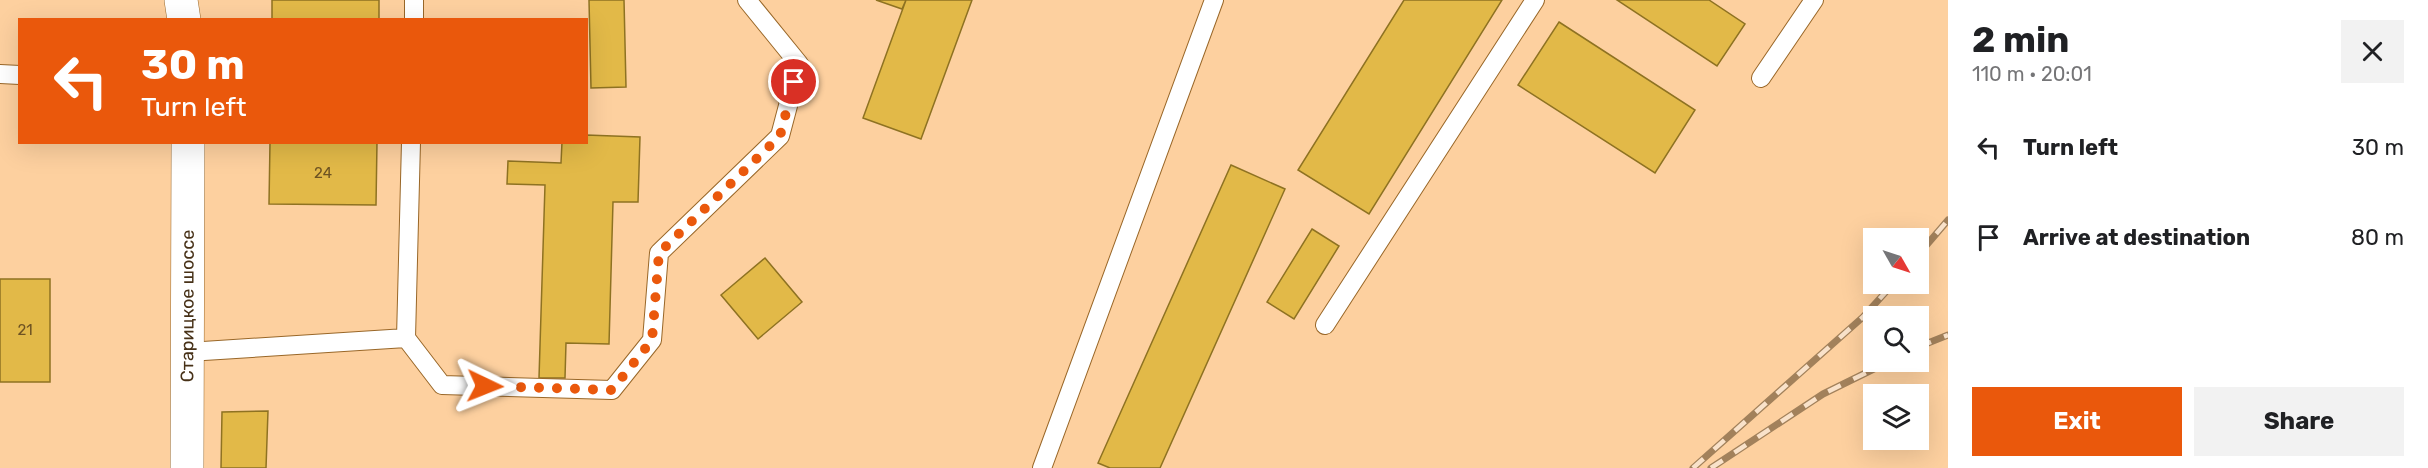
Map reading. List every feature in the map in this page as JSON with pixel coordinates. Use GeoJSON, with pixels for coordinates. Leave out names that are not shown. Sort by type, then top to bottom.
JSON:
{"type":"FeatureCollection","features":[{"type":"Feature","properties":{"kind":"main road"},"geometry":{"type":"LineString","coordinates":[[182,0],[184,18]]}},
{"type":"Feature","properties":{"kind":"main road","name":"Старицкое шоссе"},"geometry":{"type":"LineString","coordinates":[[187,468],[188,144]]}},
{"type":"Feature","properties":{"kind":"lane"},"geometry":{"type":"LineString","coordinates":[[414,0],[414,18]]}},
{"type":"Feature","properties":{"kind":"lane"},"geometry":{"type":"LineString","coordinates":[[411,144],[406,338],[442,385],[612,390],[652,340],[659,253],[780,136],[799,63],[747,0]]}},
{"type":"Feature","properties":{"kind":"lane"},"geometry":{"type":"LineString","coordinates":[[1042,468],[1214,0]]}},
{"type":"Feature","properties":{"kind":"lane"},"geometry":{"type":"LineString","coordinates":[[1325,325],[1535,0]]}},
{"type":"Feature","properties":{"kind":"lane"},"geometry":{"type":"LineString","coordinates":[[1761,78],[1814,0]]}},
{"type":"Feature","properties":{"kind":"lane"},"geometry":{"type":"LineString","coordinates":[[0,74],[18,75]]}},
{"type":"Feature","properties":{"kind":"lane"},"geometry":{"type":"LineString","coordinates":[[188,352],[406,338]]}},
{"type":"Feature","properties":{"kind":"building"},"geometry":{"type":"Polygon","coordinates":[[[272,0],[379,0],[379,18],[272,18],[272,0]]]}},
{"type":"Feature","properties":{"kind":"building"},"geometry":{"type":"Polygon","coordinates":[[[589,0],[624,0],[626,87],[591,88],[589,0]]]}},
{"type":"Feature","properties":{"kind":"building"},"geometry":{"type":"Polygon","coordinates":[[[876,0],[906,0],[902,9],[876,0]]]}},
{"type":"Feature","properties":{"kind":"building"},"geometry":{"type":"Polygon","coordinates":[[[906,0],[972,0],[921,139],[863,118],[906,0]]]}},
{"type":"Feature","properties":{"kind":"building"},"geometry":{"type":"Polygon","coordinates":[[[1404,0],[1502,0],[1369,214],[1298,170],[1404,0]]]}},
{"type":"Feature","properties":{"kind":"building"},"geometry":{"type":"Polygon","coordinates":[[[1617,0],[1709,0],[1745,24],[1717,66],[1617,0]]]}},
{"type":"Feature","properties":{"kind":"building"},"geometry":{"type":"Polygon","coordinates":[[[1559,22],[1695,110],[1655,173],[1518,85],[1559,22]]]}},
{"type":"Feature","properties":{"kind":"building"},"geometry":{"type":"Polygon","coordinates":[[[588,135],[640,137],[638,202],[613,202],[609,344],[566,343],[565,378],[539,378],[545,185],[507,184],[508,161],[561,163],[562,144],[588,144],[588,135]]]}},
{"type":"Feature","properties":{"kind":"building"},"geometry":{"type":"Polygon","coordinates":[[[270,144],[377,144],[376,205],[269,204],[270,144]]]}},
{"type":"Feature","properties":{"kind":"building"},"geometry":{"type":"Polygon","coordinates":[[[1231,165],[1285,189],[1160,468],[1110,468],[1098,463],[1231,165]]]}},
{"type":"Feature","properties":{"kind":"building"},"geometry":{"type":"Polygon","coordinates":[[[1312,229],[1339,246],[1294,319],[1267,302],[1312,229]]]}},
{"type":"Feature","properties":{"kind":"building"},"geometry":{"type":"Polygon","coordinates":[[[765,258],[802,302],[758,339],[721,295],[765,258]]]}},
{"type":"Feature","properties":{"kind":"building"},"geometry":{"type":"Polygon","coordinates":[[[0,279],[50,279],[50,382],[0,382],[0,279]]]}},
{"type":"Feature","properties":{"kind":"building"},"geometry":{"type":"Polygon","coordinates":[[[268,411],[266,468],[221,468],[222,412],[268,411]]]}},
{"type":"Feature","properties":{"kind":"railway"},"geometry":{"type":"LineString","coordinates":[[1929,242],[1948,220]]}},
{"type":"Feature","properties":{"kind":"railway"},"geometry":{"type":"LineString","coordinates":[[1693,468],[1863,317],[1884,294]]}},
{"type":"Feature","properties":{"kind":"railway"},"geometry":{"type":"LineString","coordinates":[[1929,343],[1948,335]]}},
{"type":"Feature","properties":{"kind":"railway"},"geometry":{"type":"LineString","coordinates":[[1711,468],[1823,394],[1868,372]]}},
{"type":"Feature","properties":{"kind":"route"},"geometry":{"type":"LineString","coordinates":[[485,386],[612,390],[652,340],[659,253],[780,136],[794,82]]}}]}
